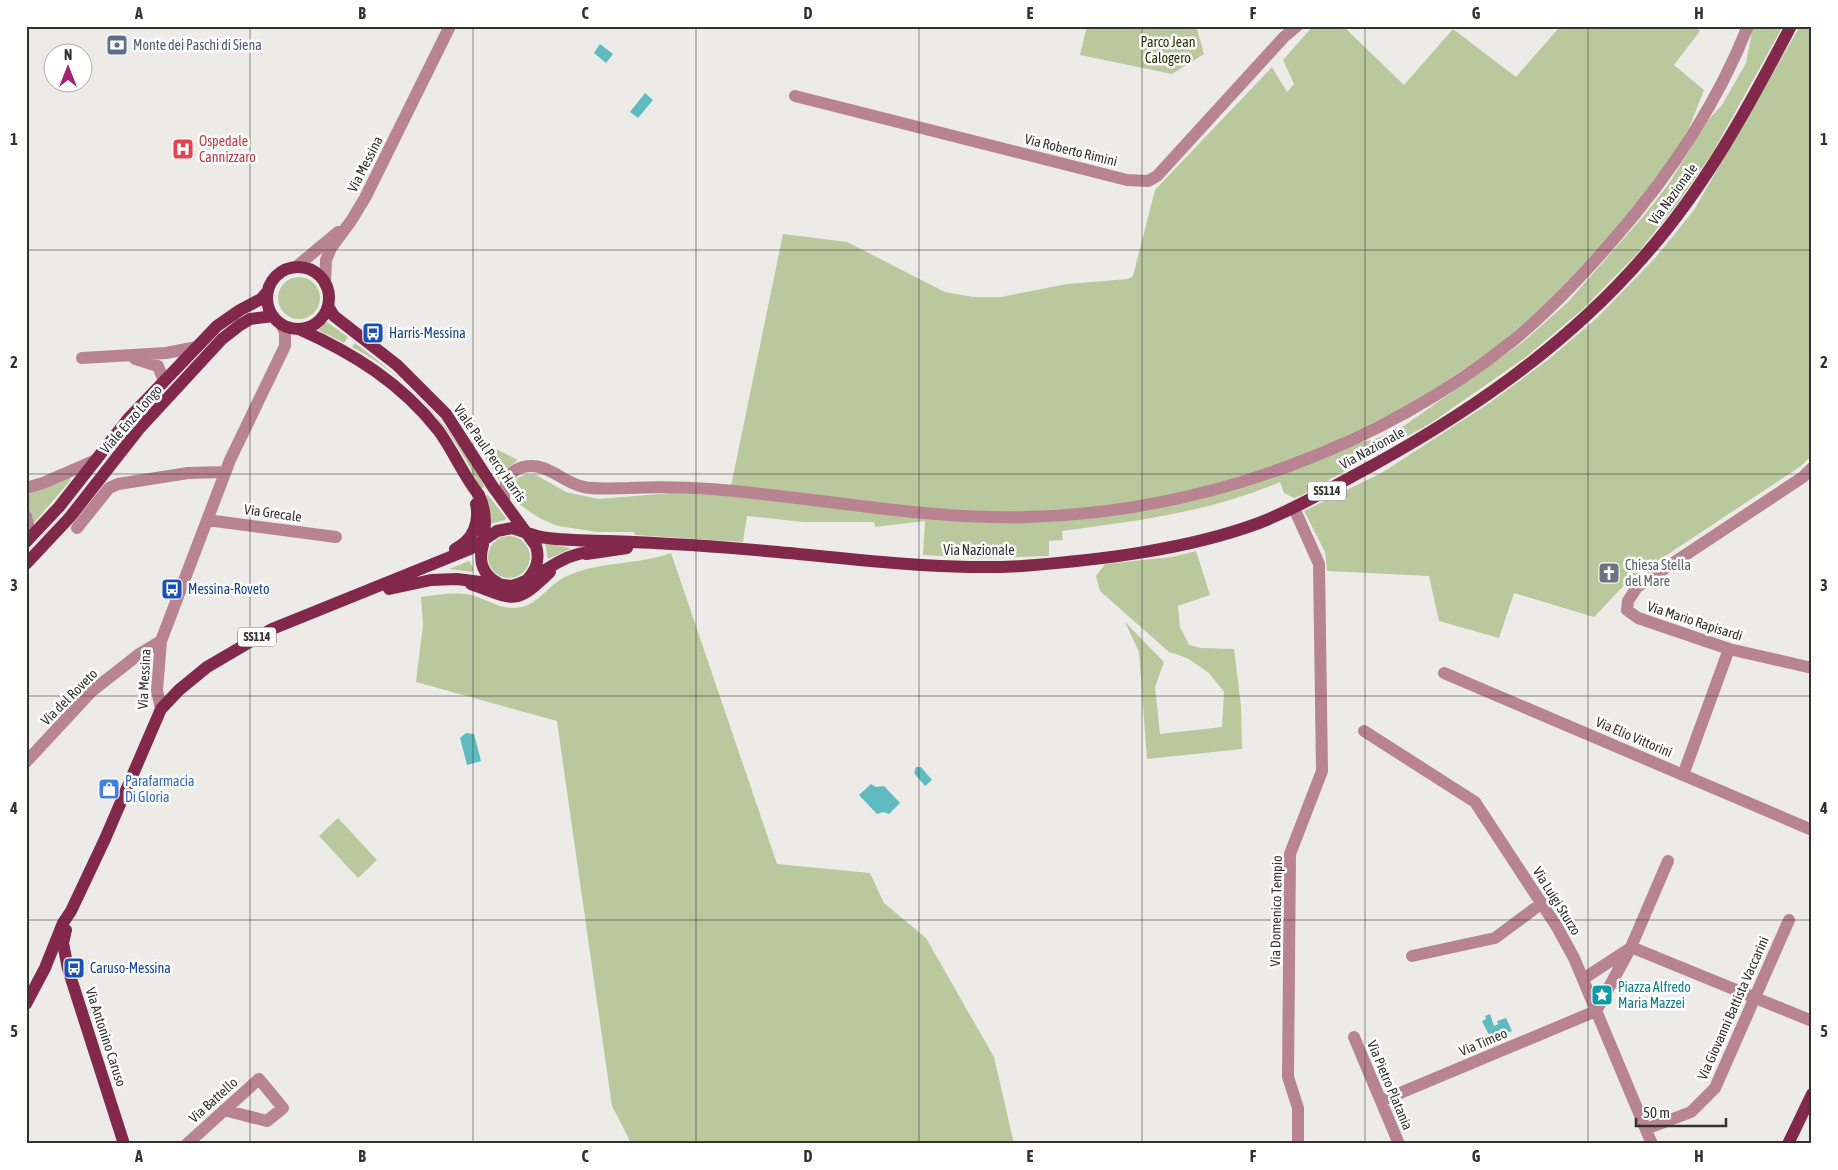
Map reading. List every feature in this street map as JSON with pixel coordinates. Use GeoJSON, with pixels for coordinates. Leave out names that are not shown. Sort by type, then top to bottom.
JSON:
{"type":"FeatureCollection","features":[{"type":"Feature","properties":{"kind":"main road","name":"Via Nazionale"},"geometry":{"type":"LineString","coordinates":[[668,544],[926,564],[989,567],[1021,566],[1087,560],[1187,542],[1257,523],[1294,508],[1401,451],[1481,399],[1545,352],[1588,316],[1648,252],[1687,203],[1719,156],[1792,26]]}},
{"type":"Feature","properties":{"kind":"main road"},"geometry":{"type":"LineString","coordinates":[[299,329],[310,326],[320,320],[328,306],[329,292],[326,284],[310,269],[296,267],[278,274],[271,282],[268,291],[268,304],[277,320],[364,362],[401,391],[437,430],[479,494],[486,515],[483,569],[488,576],[502,585]]}},
{"type":"Feature","properties":{"kind":"main road","name":"Viale Enzo Longo"},"geometry":{"type":"LineString","coordinates":[[27,542],[59,507],[128,419],[164,381],[228,318],[261,299],[268,291]]}},
{"type":"Feature","properties":{"kind":"main road","name":"Viale Paul Percy Harris"},"geometry":{"type":"LineString","coordinates":[[328,306],[334,316],[422,387],[446,414],[524,530]]}},
{"type":"Feature","properties":{"kind":"main road","name":"Viale Enzo Longo"},"geometry":{"type":"LineString","coordinates":[[26,564],[70,517],[139,429],[222,339],[250,319],[277,320]]}},
{"type":"Feature","properties":{"kind":"main road"},"geometry":{"type":"LineString","coordinates":[[415,572],[461,546],[470,538],[478,518],[471,484]]}},
{"type":"Feature","properties":{"kind":"main road"},"geometry":{"type":"LineString","coordinates":[[345,600],[485,543],[504,529],[524,530],[574,540]]}},
{"type":"Feature","properties":{"kind":"main road"},"geometry":{"type":"LineString","coordinates":[[524,530],[538,536],[574,540],[668,544]]}},
{"type":"Feature","properties":{"kind":"main road"},"geometry":{"type":"LineString","coordinates":[[524,530],[536,546],[538,560],[536,568],[527,580]]}},
{"type":"Feature","properties":{"kind":"main road"},"geometry":{"type":"LineString","coordinates":[[345,600],[431,580],[457,579],[511,586],[527,580],[578,552],[668,544]]}},
{"type":"Feature","properties":{"kind":"main road"},"geometry":{"type":"LineString","coordinates":[[457,579],[499,596],[521,596],[532,590],[554,569],[567,561],[592,552]]}},
{"type":"Feature","properties":{"kind":"main road","name":"SS114"},"geometry":{"type":"LineString","coordinates":[[161,709],[178,690],[207,667],[239,647],[272,629],[345,600]]}},
{"type":"Feature","properties":{"kind":"main road","name":"Via Messina"},"geometry":{"type":"LineString","coordinates":[[26,1004],[45,968],[60,928],[71,911],[161,709]]}},
{"type":"Feature","properties":{"kind":"main road","name":"Via Antonino Caruso"},"geometry":{"type":"LineString","coordinates":[[71,911],[63,938],[68,969],[124,1144]]}},
{"type":"Feature","properties":{"kind":"main road"},"geometry":{"type":"LineString","coordinates":[[45,968],[56,959],[68,969]]}},
{"type":"Feature","properties":{"kind":"main road"},"geometry":{"type":"LineString","coordinates":[[1788,1144],[1812,1094]]}},
{"type":"Feature","properties":{"kind":"street","name":"Via Messina"},"geometry":{"type":"LineString","coordinates":[[351,221],[395,138],[450,26]]}},
{"type":"Feature","properties":{"kind":"street","name":"Via Roberto Rimini"},"geometry":{"type":"LineString","coordinates":[[795,96],[1127,180],[1148,181],[1157,176],[1286,32],[1296,26]]}},
{"type":"Feature","properties":{"kind":"street"},"geometry":{"type":"LineString","coordinates":[[504,502],[504,489],[511,474],[523,467],[539,465],[563,479],[583,487],[710,489],[948,516],[1029,517],[1082,513],[1163,501],[1258,476],[1296,462],[1360,436],[1421,404],[1516,338],[1563,294],[1632,219],[1679,155],[1709,109],[1748,26]]}},
{"type":"Feature","properties":{"kind":"street"},"geometry":{"type":"LineString","coordinates":[[296,267],[351,221]]}},
{"type":"Feature","properties":{"kind":"street"},"geometry":{"type":"LineString","coordinates":[[326,284],[326,260],[331,248],[351,221]]}},
{"type":"Feature","properties":{"kind":"street","name":"Via Messina"},"geometry":{"type":"LineString","coordinates":[[161,709],[157,690],[161,641],[225,472],[244,429],[286,346],[285,332],[277,320]]}},
{"type":"Feature","properties":{"kind":"street"},"geometry":{"type":"LineString","coordinates":[[82,358],[125,357],[197,347]]}},
{"type":"Feature","properties":{"kind":"street"},"geometry":{"type":"LineString","coordinates":[[125,357],[147,361],[158,366],[164,381]]}},
{"type":"Feature","properties":{"kind":"street"},"geometry":{"type":"LineString","coordinates":[[26,488],[43,483],[96,460]]}},
{"type":"Feature","properties":{"kind":"street","name":"Via Mario Rapisardi"},"geometry":{"type":"LineString","coordinates":[[1812,468],[1803,478],[1637,587],[1628,601],[1627,610],[1638,618],[1730,649],[1812,668]]}},
{"type":"Feature","properties":{"kind":"street"},"geometry":{"type":"LineString","coordinates":[[77,528],[109,488],[118,484],[188,472],[225,472]]}},
{"type":"Feature","properties":{"kind":"street","name":"Via Domenico Tempio"},"geometry":{"type":"LineString","coordinates":[[1294,508],[1319,564],[1322,771],[1290,854],[1288,1077],[1298,1108],[1298,1144]]}},
{"type":"Feature","properties":{"kind":"street"},"geometry":{"type":"LineString","coordinates":[[26,516],[29,529],[27,542]]}},
{"type":"Feature","properties":{"kind":"street","name":"Via Grecale"},"geometry":{"type":"LineString","coordinates":[[207,520],[336,537]]}},
{"type":"Feature","properties":{"kind":"street","name":"Via del Roveto"},"geometry":{"type":"LineString","coordinates":[[26,762],[92,691],[138,655],[161,641]]}},
{"type":"Feature","properties":{"kind":"street"},"geometry":{"type":"LineString","coordinates":[[1684,775],[1730,649]]}},
{"type":"Feature","properties":{"kind":"street","name":"Via Elio Vittorini"},"geometry":{"type":"LineString","coordinates":[[1444,673],[1812,830]]}},
{"type":"Feature","properties":{"kind":"street","name":"Via Luigi Sturzo"},"geometry":{"type":"LineString","coordinates":[[1364,731],[1476,802],[1542,903],[1570,950],[1652,1144]]}},
{"type":"Feature","properties":{"kind":"street"},"geometry":{"type":"LineString","coordinates":[[1596,1011],[1631,947],[1668,861]]}},
{"type":"Feature","properties":{"kind":"street"},"geometry":{"type":"LineString","coordinates":[[1412,956],[1495,938],[1542,903]]}},
{"type":"Feature","properties":{"kind":"street","name":"Via Giovanni Battista Vaccarini"},"geometry":{"type":"LineString","coordinates":[[1646,1129],[1691,1112],[1715,1088],[1789,920]]}},
{"type":"Feature","properties":{"kind":"street"},"geometry":{"type":"LineString","coordinates":[[1583,979],[1631,947]]}},
{"type":"Feature","properties":{"kind":"street"},"geometry":{"type":"LineString","coordinates":[[1631,947],[1812,1020]]}},
{"type":"Feature","properties":{"kind":"street","name":"Via Timeo"},"geometry":{"type":"LineString","coordinates":[[1381,1101],[1596,1011]]}},
{"type":"Feature","properties":{"kind":"street","name":"Via Pietro Platania"},"geometry":{"type":"LineString","coordinates":[[1354,1037],[1399,1144]]}},
{"type":"Feature","properties":{"kind":"street","name":"Via Battello"},"geometry":{"type":"LineString","coordinates":[[187,1144],[224,1110],[259,1079],[283,1108],[267,1121],[224,1110]]}},
{"type":"Feature","properties":{"kind":"green space","name":"Parco Jean Calogero"},"geometry":{"type":"Polygon","coordinates":[[[1087,26],[1196,26],[1204,54],[1172,74],[1080,55],[1087,26]]]}},
{"type":"Feature","properties":{"kind":"green space"},"geometry":{"type":"Polygon","coordinates":[[[1313,26],[1343,26],[1404,85],[1453,29],[1516,77],[1557,30],[1563,26],[1694,26],[1700,31],[1674,65],[1704,90],[1689,128],[1658,179],[1628,218],[1548,302],[1499,345],[1415,402],[1301,458],[1181,494],[1062,512],[955,513],[731,486],[783,234],[847,242],[945,292],[973,297],[1001,297],[1067,284],[1128,279],[1133,276],[1155,190],[1272,67],[1287,92],[1294,84],[1283,60],[1313,26]]]}},
{"type":"Feature","properties":{"kind":"green space"},"geometry":{"type":"Polygon","coordinates":[[[1753,26],[1783,26],[1713,152],[1678,203],[1636,255],[1583,309],[1526,357],[1431,423],[1302,495],[1294,498],[1284,493],[1280,482],[1227,501],[1200,508],[1145,519],[1062,531],[1063,540],[1049,541],[1049,556],[986,558],[923,555],[925,521],[875,527],[874,522],[803,522],[747,516],[743,542],[635,535],[634,532],[597,532],[558,526],[541,519],[517,503],[514,495],[517,478],[525,475],[536,475],[566,492],[598,499],[672,493],[748,497],[908,517],[1110,515],[1358,442],[1372,440],[1398,430],[1523,342],[1568,302],[1668,185],[1709,119],[1722,105],[1746,63],[1753,26]]]}},
{"type":"Feature","properties":{"kind":"green space"},"geometry":{"type":"Polygon","coordinates":[[[1800,26],[1812,26],[1812,455],[1801,466],[1629,580],[1594,617],[1514,593],[1499,638],[1439,621],[1429,576],[1327,571],[1325,552],[1304,511],[1383,472],[1488,404],[1548,360],[1598,317],[1656,257],[1694,210],[1800,26]]]}},
{"type":"Feature","properties":{"kind":"green space"},"geometry":{"type":"Polygon","coordinates":[[[303,277],[311,280],[317,286],[320,298],[317,310],[311,316],[295,319],[287,316],[281,310],[278,294],[281,286],[287,280],[303,277]]]}},
{"type":"Feature","properties":{"kind":"green space"},"geometry":{"type":"Polygon","coordinates":[[[327,322],[348,337],[344,343],[318,330],[327,322]]]}},
{"type":"Feature","properties":{"kind":"green space"},"geometry":{"type":"Polygon","coordinates":[[[355,343],[408,387],[373,359],[352,347],[355,343]]]}},
{"type":"Feature","properties":{"kind":"green space"},"geometry":{"type":"Polygon","coordinates":[[[428,407],[443,424],[455,440],[477,472],[484,487],[480,489],[458,446],[428,407]]]}},
{"type":"Feature","properties":{"kind":"green space"},"geometry":{"type":"Polygon","coordinates":[[[475,439],[518,460],[505,470],[499,481],[475,439]]]}},
{"type":"Feature","properties":{"kind":"green space"},"geometry":{"type":"Polygon","coordinates":[[[70,477],[70,481],[33,524],[26,505],[26,493],[70,477]]]}},
{"type":"Feature","properties":{"kind":"green space"},"geometry":{"type":"Polygon","coordinates":[[[488,495],[506,518],[505,520],[490,524],[484,496],[488,495]]]}},
{"type":"Feature","properties":{"kind":"green space"},"geometry":{"type":"Polygon","coordinates":[[[513,536],[521,539],[527,545],[530,557],[527,569],[521,575],[505,578],[497,575],[491,569],[488,553],[491,545],[497,539],[513,536]]]}},
{"type":"Feature","properties":{"kind":"green space"},"geometry":{"type":"Polygon","coordinates":[[[545,543],[570,548],[570,549],[548,559],[545,543]]]}},
{"type":"Feature","properties":{"kind":"green space"},"geometry":{"type":"Polygon","coordinates":[[[1196,551],[1210,595],[1178,606],[1180,627],[1189,645],[1201,648],[1234,649],[1241,706],[1242,749],[1147,759],[1139,652],[1125,622],[1164,662],[1155,687],[1160,734],[1222,727],[1224,692],[1209,673],[1187,658],[1169,652],[1100,591],[1096,576],[1105,564],[1172,557],[1196,551]]]}},
{"type":"Feature","properties":{"kind":"green space"},"geometry":{"type":"Polygon","coordinates":[[[671,553],[777,864],[870,873],[884,903],[926,938],[994,1057],[1014,1144],[633,1144],[630,1141],[612,1106],[557,721],[416,682],[423,625],[421,597],[461,594],[474,596],[503,607],[523,607],[536,600],[560,580],[580,571],[606,565],[645,560],[671,553]]]}},
{"type":"Feature","properties":{"kind":"green space"},"geometry":{"type":"Polygon","coordinates":[[[469,561],[474,569],[472,572],[449,569],[469,561]]]}},
{"type":"Feature","properties":{"kind":"green space"},"geometry":{"type":"Polygon","coordinates":[[[338,818],[377,860],[358,878],[319,836],[338,818]]]}},
{"type":"Feature","properties":{"kind":"water"},"geometry":{"type":"Polygon","coordinates":[[[600,44],[613,54],[606,63],[594,53],[600,44]]]}},
{"type":"Feature","properties":{"kind":"water"},"geometry":{"type":"Polygon","coordinates":[[[645,93],[653,100],[638,118],[630,112],[645,93]]]}},
{"type":"Feature","properties":{"kind":"water"},"geometry":{"type":"Polygon","coordinates":[[[466,733],[474,734],[481,761],[467,765],[460,738],[466,733]]]}},
{"type":"Feature","properties":{"kind":"water"},"geometry":{"type":"Polygon","coordinates":[[[916,767],[921,767],[932,780],[925,786],[914,773],[916,767]]]}},
{"type":"Feature","properties":{"kind":"water"},"geometry":{"type":"Polygon","coordinates":[[[871,784],[876,787],[884,786],[900,803],[889,814],[883,812],[877,814],[859,795],[871,784]]]}},
{"type":"Feature","properties":{"kind":"water"},"geometry":{"type":"Polygon","coordinates":[[[1490,1014],[1494,1026],[1498,1024],[1497,1021],[1506,1018],[1512,1031],[1491,1039],[1482,1021],[1486,1019],[1485,1016],[1490,1014]]]}},
{"type":"Feature","properties":{"kind":"place","name":"Monte dei Paschi di Siena"},"geometry":{"type":"Point","coordinates":[117,45]}},
{"type":"Feature","properties":{"kind":"place","name":"Ospedale Cannizzaro"},"geometry":{"type":"Point","coordinates":[183,149]}},
{"type":"Feature","properties":{"kind":"place","name":"Harris-Messina"},"geometry":{"type":"Point","coordinates":[373,333]}},
{"type":"Feature","properties":{"kind":"place","name":"Chiesa Stella del Mare"},"geometry":{"type":"Point","coordinates":[1609,573]}},
{"type":"Feature","properties":{"kind":"place","name":"Messina-Roveto"},"geometry":{"type":"Point","coordinates":[172,589]}},
{"type":"Feature","properties":{"kind":"place","name":"Parafarmacia Di Gloria"},"geometry":{"type":"Point","coordinates":[109,789]}},
{"type":"Feature","properties":{"kind":"place","name":"Caruso-Messina"},"geometry":{"type":"Point","coordinates":[74,968]}},
{"type":"Feature","properties":{"kind":"place","name":"Piazza Alfredo Maria Mazzei"},"geometry":{"type":"Point","coordinates":[1602,995]}}]}
